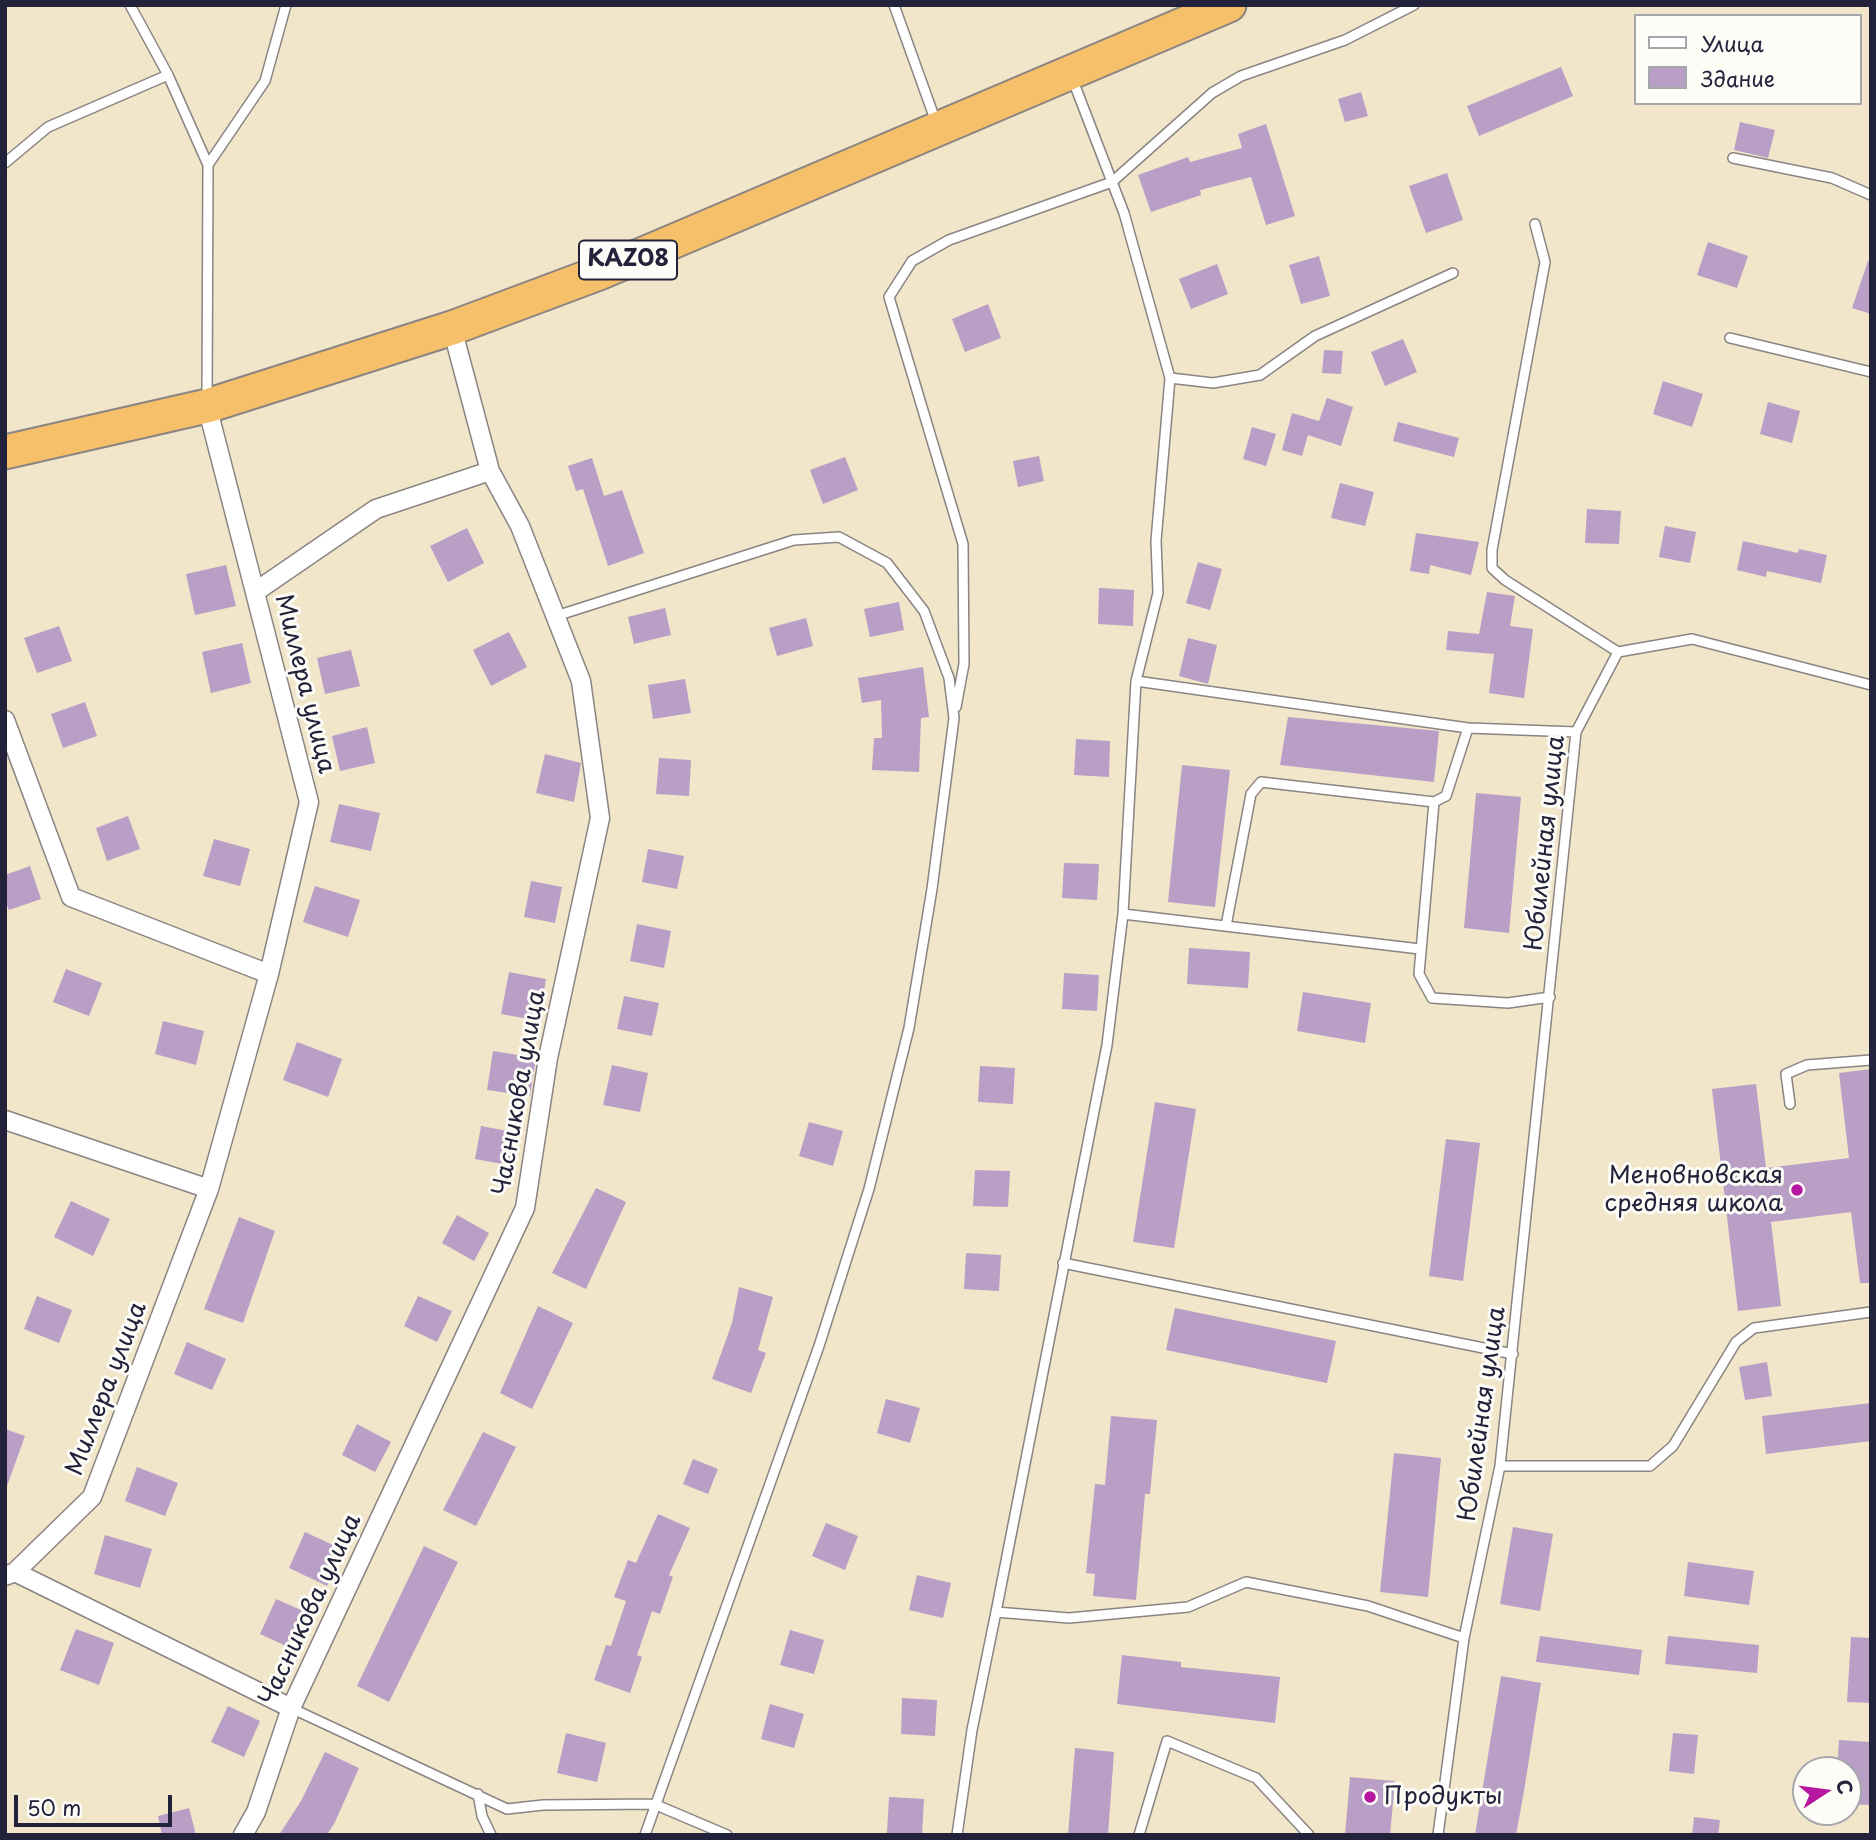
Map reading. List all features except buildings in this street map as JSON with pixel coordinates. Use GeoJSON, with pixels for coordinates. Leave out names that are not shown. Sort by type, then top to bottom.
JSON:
{"type":"FeatureCollection","features":[{"type":"Feature","properties":{"kind":"highway","name":"KAZ08"},"geometry":{"type":"LineString","coordinates":[[5,452],[207,406],[452,328],[598,272],[1229,5]]}},
{"type":"Feature","properties":{"kind":"street","name":"Часникова улица"},"geometry":{"type":"LineString","coordinates":[[243,1835],[256,1812],[292,1708],[525,1208],[548,1058],[600,818],[581,681],[520,526],[490,471],[452,328]]}},
{"type":"Feature","properties":{"kind":"street","name":"Миллера улица"},"geometry":{"type":"LineString","coordinates":[[10,1574],[92,1497],[209,1189],[269,974],[309,802],[207,406]]}},
{"type":"Feature","properties":{"kind":"street"},"geometry":{"type":"LineString","coordinates":[[255,592],[376,509],[490,471]]}},
{"type":"Feature","properties":{"kind":"street"},"geometry":{"type":"LineString","coordinates":[[5,720],[71,897],[269,974]]}},
{"type":"Feature","properties":{"kind":"street"},"geometry":{"type":"LineString","coordinates":[[5,1120],[209,1189]]}},
{"type":"Feature","properties":{"kind":"street"},"geometry":{"type":"LineString","coordinates":[[10,1574],[292,1708]]}},
{"type":"Feature","properties":{"kind":"lane"},"geometry":{"type":"LineString","coordinates":[[130,5],[168,75],[208,165],[207,406]]}},
{"type":"Feature","properties":{"kind":"lane"},"geometry":{"type":"LineString","coordinates":[[208,165],[264,81],[286,5]]}},
{"type":"Feature","properties":{"kind":"lane"},"geometry":{"type":"LineString","coordinates":[[894,5],[938,128]]}},
{"type":"Feature","properties":{"kind":"lane"},"geometry":{"type":"LineString","coordinates":[[645,1835],[810,1371],[869,1189],[909,1028],[932,889],[954,718],[964,664],[963,544],[889,297],[912,261],[949,240],[1112,182],[1222,88],[1241,76],[1345,40],[1414,5]]}},
{"type":"Feature","properties":{"kind":"lane"},"geometry":{"type":"LineString","coordinates":[[957,1835],[972,1730],[1107,1045],[1123,914],[1136,681],[1158,593],[1156,541],[1170,379],[1124,213],[1070,73]]}},
{"type":"Feature","properties":{"kind":"lane"},"geometry":{"type":"LineString","coordinates":[[5,163],[48,127],[168,75]]}},
{"type":"Feature","properties":{"kind":"lane"},"geometry":{"type":"LineString","coordinates":[[1733,158],[1832,178],[1871,195]]}},
{"type":"Feature","properties":{"kind":"lane"},"geometry":{"type":"LineString","coordinates":[[1535,224],[1545,262],[1492,550],[1492,568],[1505,580],[1618,652],[1692,639],[1871,685]]}},
{"type":"Feature","properties":{"kind":"lane"},"geometry":{"type":"LineString","coordinates":[[1170,379],[1213,383],[1260,375],[1315,336],[1453,273]]}},
{"type":"Feature","properties":{"kind":"lane"},"geometry":{"type":"LineString","coordinates":[[1731,338],[1871,372]]}},
{"type":"Feature","properties":{"kind":"lane"},"geometry":{"type":"LineString","coordinates":[[556,616],[794,540],[839,537],[887,563],[923,611],[949,678],[954,718]]}},
{"type":"Feature","properties":{"kind":"lane","name":"Юбилейная улица"},"geometry":{"type":"LineString","coordinates":[[1438,1835],[1464,1638],[1500,1466],[1576,732],[1618,652]]}},
{"type":"Feature","properties":{"kind":"lane"},"geometry":{"type":"LineString","coordinates":[[1136,681],[1468,728],[1576,732]]}},
{"type":"Feature","properties":{"kind":"lane"},"geometry":{"type":"LineString","coordinates":[[1226,926],[1251,794],[1261,782],[1434,802],[1446,796],[1468,728]]}},
{"type":"Feature","properties":{"kind":"lane"},"geometry":{"type":"LineString","coordinates":[[1434,802],[1419,974],[1432,998],[1508,1003],[1550,997]]}},
{"type":"Feature","properties":{"kind":"lane"},"geometry":{"type":"LineString","coordinates":[[1123,914],[1420,949]]}},
{"type":"Feature","properties":{"kind":"lane"},"geometry":{"type":"LineString","coordinates":[[1790,1104],[1786,1074],[1807,1065],[1871,1060]]}},
{"type":"Feature","properties":{"kind":"lane"},"geometry":{"type":"LineString","coordinates":[[1063,1263],[1513,1354]]}},
{"type":"Feature","properties":{"kind":"lane"},"geometry":{"type":"LineString","coordinates":[[1500,1466],[1650,1466],[1673,1446],[1735,1342],[1754,1328],[1871,1312]]}},
{"type":"Feature","properties":{"kind":"lane"},"geometry":{"type":"LineString","coordinates":[[996,1612],[1069,1618],[1188,1607],[1247,1582],[1368,1606],[1464,1638]]}},
{"type":"Feature","properties":{"kind":"lane"},"geometry":{"type":"LineString","coordinates":[[292,1708],[507,1810],[542,1805],[654,1804],[727,1835]]}},
{"type":"Feature","properties":{"kind":"lane"},"geometry":{"type":"LineString","coordinates":[[1139,1835],[1167,1741],[1256,1778],[1309,1835]]}},
{"type":"Feature","properties":{"kind":"lane"},"geometry":{"type":"LineString","coordinates":[[478,1794],[482,1816],[491,1835]]}},
{"type":"Feature","properties":{"kind":"place","name":"Меновновская средняя школа"},"geometry":{"type":"Point","coordinates":[1797,1190]}},
{"type":"Feature","properties":{"kind":"place","name":"Продукты"},"geometry":{"type":"Point","coordinates":[1370,1797]}}]}
